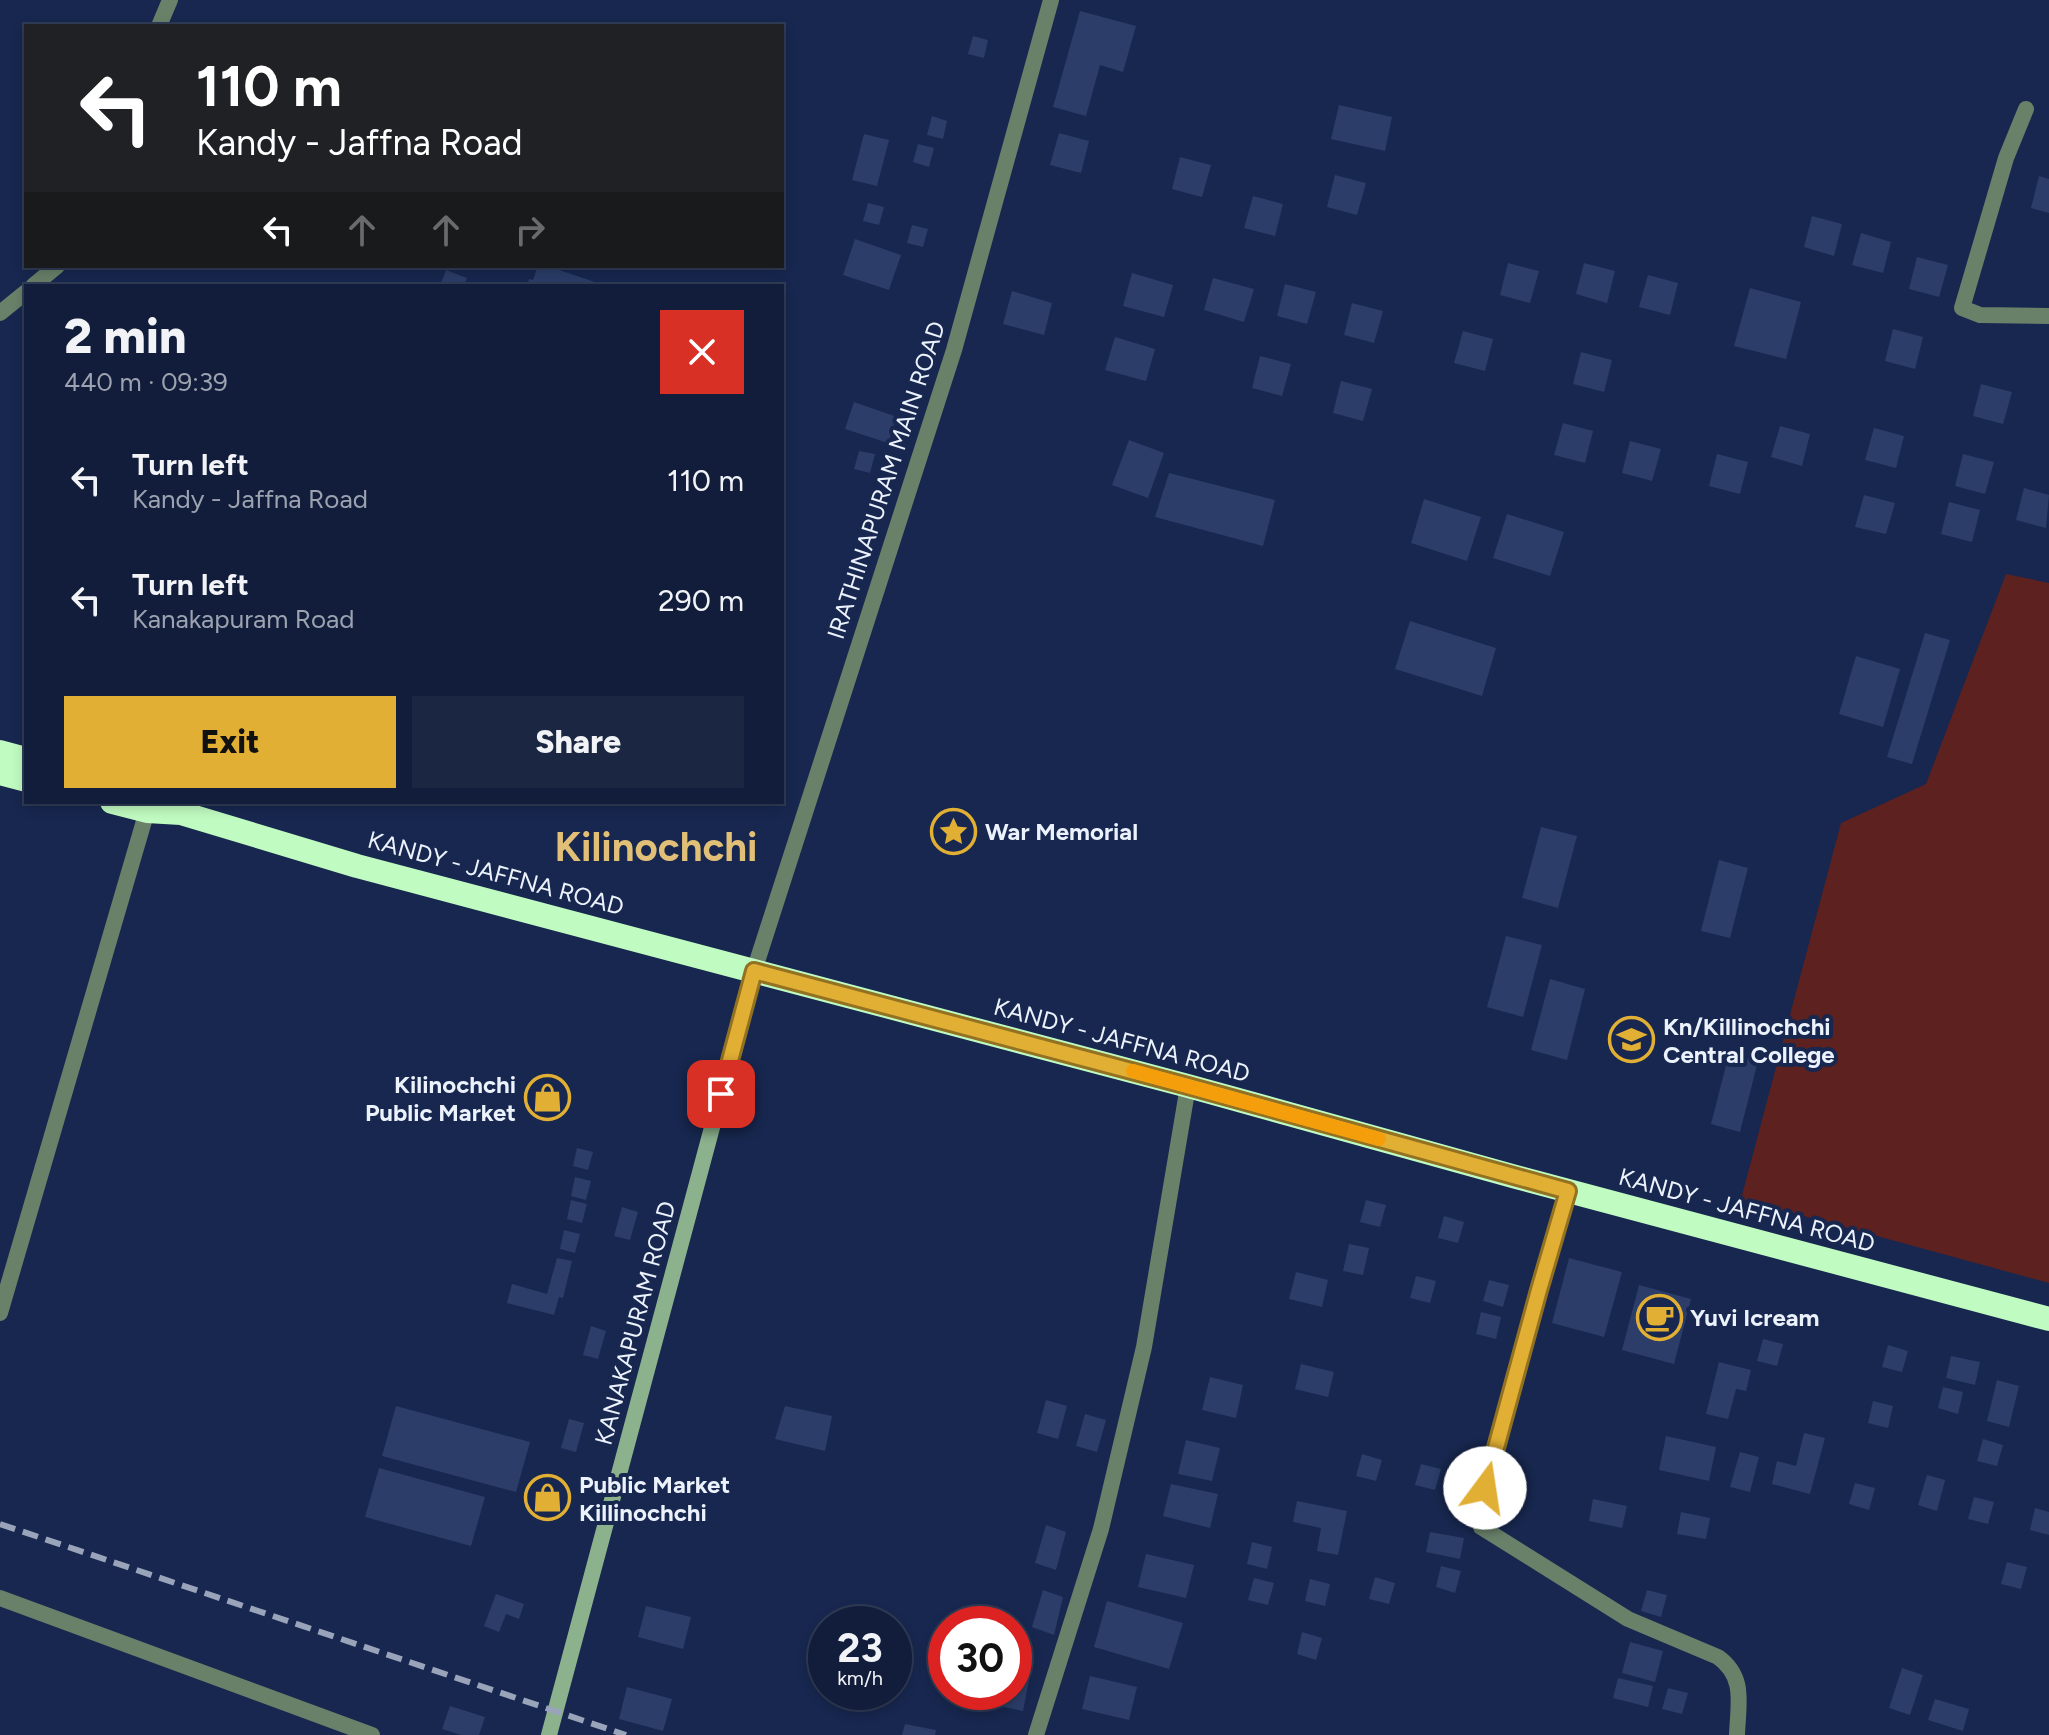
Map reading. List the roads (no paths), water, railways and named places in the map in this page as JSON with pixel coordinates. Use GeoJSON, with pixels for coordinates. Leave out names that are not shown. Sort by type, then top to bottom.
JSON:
{"type":"FeatureCollection","features":[{"type":"Feature","properties":{"kind":"highway"},"geometry":{"type":"LineString","coordinates":[[0,752],[24,758]]}},
{"type":"Feature","properties":{"kind":"highway"},"geometry":{"type":"LineString","coordinates":[[0,773],[24,779]]}},
{"type":"Feature","properties":{"kind":"highway","name":"KANDY - JAFFNA ROAD"},"geometry":{"type":"LineString","coordinates":[[131,804],[160,807],[357,866],[2049,1319]]}},
{"type":"Feature","properties":{"kind":"street"},"geometry":{"type":"LineString","coordinates":[[160,24],[170,0]]}},
{"type":"Feature","properties":{"kind":"street","name":"IRATHINAPURAM MAIN ROAD"},"geometry":{"type":"LineString","coordinates":[[754,971],[954,350],[1051,0]]}},
{"type":"Feature","properties":{"kind":"street"},"geometry":{"type":"LineString","coordinates":[[2026,109],[2006,158],[1962,308],[1980,315],[2049,316]]}},
{"type":"Feature","properties":{"kind":"street"},"geometry":{"type":"LineString","coordinates":[[35,284],[55,268]]}},
{"type":"Feature","properties":{"kind":"street"},"geometry":{"type":"LineString","coordinates":[[0,313],[24,294]]}},
{"type":"Feature","properties":{"kind":"street"},"geometry":{"type":"LineString","coordinates":[[0,1313],[160,807]]}},
{"type":"Feature","properties":{"kind":"street","name":"KANAKAPURAM ROAD"},"geometry":{"type":"LineString","coordinates":[[549,1735],[754,971]]}},
{"type":"Feature","properties":{"kind":"street"},"geometry":{"type":"LineString","coordinates":[[1036,1735],[1101,1529],[1144,1347],[1188,1086]]}},
{"type":"Feature","properties":{"kind":"street"},"geometry":{"type":"LineString","coordinates":[[1568,1191],[1491,1464],[1479,1513],[1481,1527],[1628,1619],[1730,1665],[1738,1681],[1737,1735]]}},
{"type":"Feature","properties":{"kind":"street"},"geometry":{"type":"LineString","coordinates":[[0,1598],[372,1735]]}},
{"type":"Feature","properties":{"kind":"railway"},"geometry":{"type":"LineString","coordinates":[[0,1524],[626,1735]]}},
{"type":"Feature","properties":{"kind":"place","name":"War Memorial"},"geometry":{"type":"Point","coordinates":[954,831]}},
{"type":"Feature","properties":{"kind":"place","name":"Kn/Killinochchi Central College"},"geometry":{"type":"Point","coordinates":[1632,1040]}},
{"type":"Feature","properties":{"kind":"place","name":"Kilinochchi Public Market"},"geometry":{"type":"Point","coordinates":[547,1098]}},
{"type":"Feature","properties":{"kind":"place","name":"Yuvi Icream"},"geometry":{"type":"Point","coordinates":[1659,1317]}},
{"type":"Feature","properties":{"kind":"place","name":"Public Market Killinochchi"},"geometry":{"type":"Point","coordinates":[548,1498]}},
{"type":"Feature","properties":{"kind":"district","name":"Kilinochchi"},"geometry":{"type":"Point","coordinates":[656,847]}}]}
